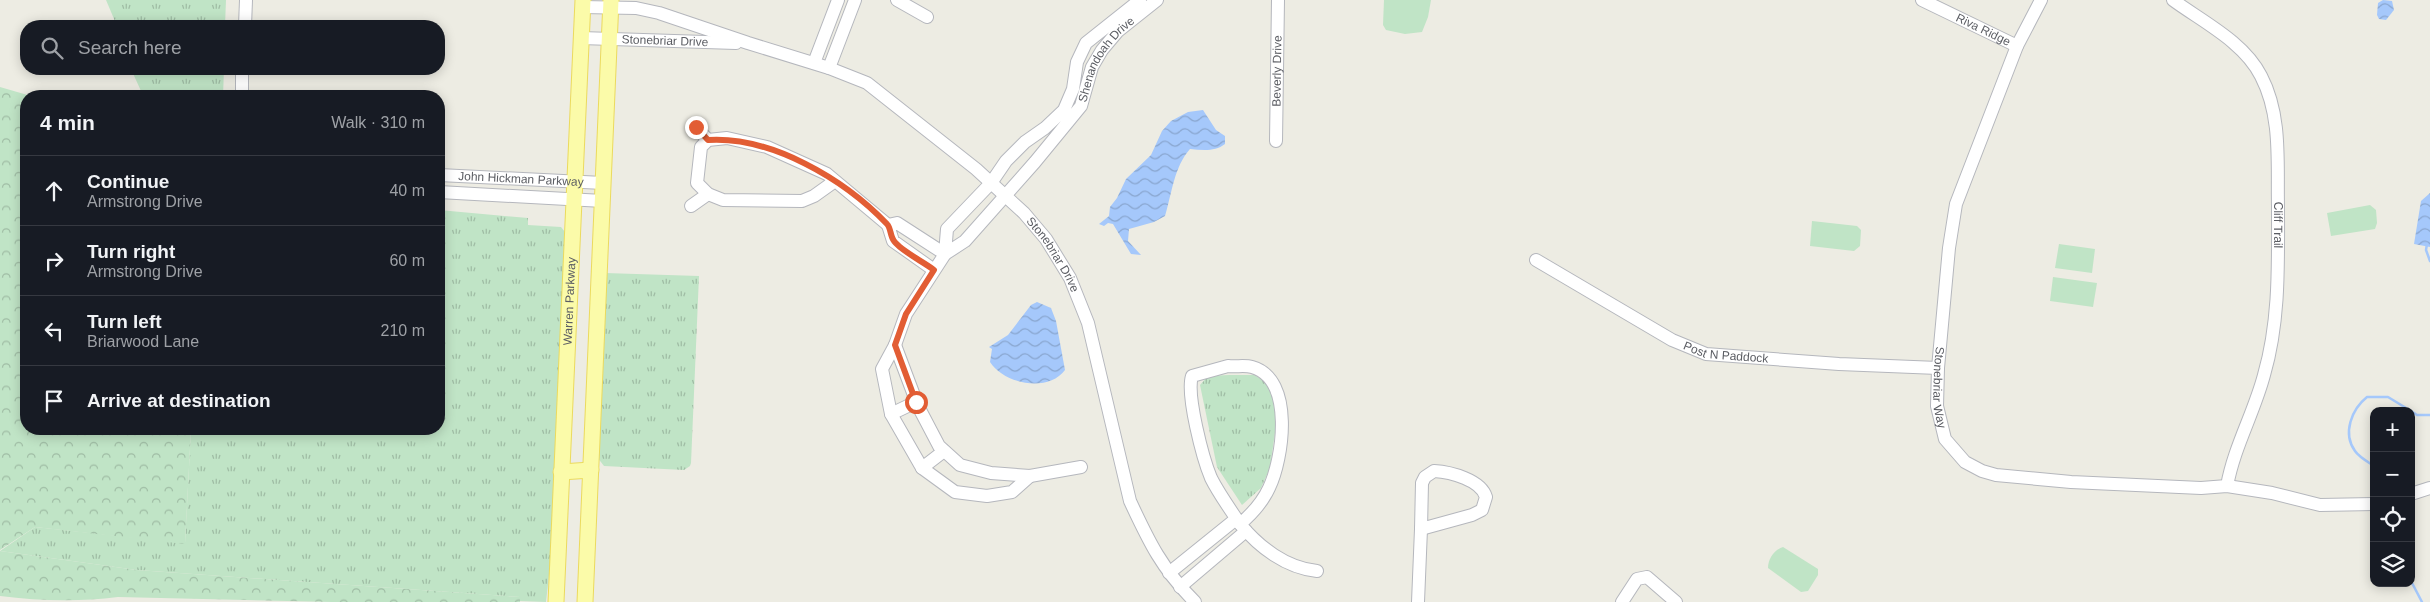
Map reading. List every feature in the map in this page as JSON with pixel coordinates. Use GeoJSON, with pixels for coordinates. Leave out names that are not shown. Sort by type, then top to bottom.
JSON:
{"type":"FeatureCollection","features":[{"type":"Feature","properties":{"kind":"main road","name":"Warren Parkway"},"geometry":{"type":"LineString","coordinates":[[556,602],[582,3]]}},
{"type":"Feature","properties":{"kind":"main road"},"geometry":{"type":"LineString","coordinates":[[585,602],[610,4]]}},
{"type":"Feature","properties":{"kind":"main road"},"geometry":{"type":"LineString","coordinates":[[561,472],[591,470]]}},
{"type":"Feature","properties":{"kind":"street"},"geometry":{"type":"LineString","coordinates":[[245,20],[246,0]]}},
{"type":"Feature","properties":{"kind":"street"},"geometry":{"type":"LineString","coordinates":[[814,63],[838,0]]}},
{"type":"Feature","properties":{"kind":"street"},"geometry":{"type":"LineString","coordinates":[[829,68],[855,0]]}},
{"type":"Feature","properties":{"kind":"street"},"geometry":{"type":"LineString","coordinates":[[897,0],[927,17]]}},
{"type":"Feature","properties":{"kind":"street","name":"Shenandoah Drive"},"geometry":{"type":"LineString","coordinates":[[945,254],[947,229],[991,183],[1006,161],[1064,110],[1073,89],[1077,62],[1086,43],[1140,0]]}},
{"type":"Feature","properties":{"kind":"street","name":"Shenandoah Drive"},"geometry":{"type":"LineString","coordinates":[[945,254],[965,242],[1081,106],[1092,67],[1102,50],[1118,31],[1157,0]]}},
{"type":"Feature","properties":{"kind":"street","name":"Beverly Drive"},"geometry":{"type":"LineString","coordinates":[[1276,141],[1278,0]]}},
{"type":"Feature","properties":{"kind":"street","name":"Riva Ridge"},"geometry":{"type":"LineString","coordinates":[[1922,0],[2017,46]]}},
{"type":"Feature","properties":{"kind":"street","name":"Stonebriar Way"},"geometry":{"type":"LineString","coordinates":[[2041,0],[2017,46],[1956,204],[1948,258],[1938,368],[1937,406],[1945,438],[1965,462],[1982,471],[1996,475],[2070,482],[2201,488],[2227,486],[2272,493],[2320,505],[2370,504]]}},
{"type":"Feature","properties":{"kind":"street","name":"Cliff Trail"},"geometry":{"type":"LineString","coordinates":[[2173,0],[2238,47],[2261,75],[2274,109],[2278,182],[2278,300],[2264,375],[2230,466],[2227,486]]}},
{"type":"Feature","properties":{"kind":"street","name":"Stonebriar Drive"},"geometry":{"type":"LineString","coordinates":[[582,3],[610,4],[636,8],[675,18],[829,68],[867,83],[991,183],[1024,213],[1046,240],[1070,278],[1088,323],[1130,501],[1141,528],[1169,573],[1195,602]]}},
{"type":"Feature","properties":{"kind":"street"},"geometry":{"type":"LineString","coordinates":[[671,40],[675,18]]}},
{"type":"Feature","properties":{"kind":"street","name":"Stonebriar Drive"},"geometry":{"type":"LineString","coordinates":[[581,38],[748,43]]}},
{"type":"Feature","properties":{"kind":"street"},"geometry":{"type":"LineString","coordinates":[[241,90],[242,75]]}},
{"type":"Feature","properties":{"kind":"street"},"geometry":{"type":"LineString","coordinates":[[696,127],[708,140]]}},
{"type":"Feature","properties":{"kind":"street"},"geometry":{"type":"LineString","coordinates":[[835,180],[814,196],[802,202],[723,200],[708,194],[697,183],[701,147],[708,140],[727,138],[768,147],[827,174],[835,180],[888,225],[893,241],[934,270]]}},
{"type":"Feature","properties":{"kind":"street","name":"John Hickman Parkway"},"geometry":{"type":"LineString","coordinates":[[445,175],[603,183]]}},
{"type":"Feature","properties":{"kind":"street","name":"John Hickman Parkway"},"geometry":{"type":"LineString","coordinates":[[445,192],[603,201]]}},
{"type":"Feature","properties":{"kind":"street"},"geometry":{"type":"LineString","coordinates":[[691,206],[708,194]]}},
{"type":"Feature","properties":{"kind":"street"},"geometry":{"type":"LineString","coordinates":[[888,225],[897,223],[945,254],[906,314],[895,345],[882,369],[891,414],[922,468],[955,492],[986,496],[1012,492],[1030,476]]}},
{"type":"Feature","properties":{"kind":"street","name":"Post N Paddock"},"geometry":{"type":"LineString","coordinates":[[1536,260],[1672,340],[1706,354],[1809,363],[1938,368]]}},
{"type":"Feature","properties":{"kind":"street"},"geometry":{"type":"LineString","coordinates":[[895,345],[916,402],[939,446],[960,465],[991,473],[1030,476],[1081,467]]}},
{"type":"Feature","properties":{"kind":"street"},"geometry":{"type":"LineString","coordinates":[[1180,587],[1241,525],[1260,504],[1275,474],[1282,417],[1279,394],[1268,378],[1252,367],[1228,366],[1192,376],[1189,384],[1197,430],[1209,472],[1241,525],[1279,559],[1296,566],[1317,570]]}},
{"type":"Feature","properties":{"kind":"street"},"geometry":{"type":"LineString","coordinates":[[891,414],[916,402]]}},
{"type":"Feature","properties":{"kind":"street"},"geometry":{"type":"LineString","coordinates":[[922,468],[944,450]]}},
{"type":"Feature","properties":{"kind":"street"},"geometry":{"type":"LineString","coordinates":[[1418,602],[1422,483],[1425,477],[1431,472],[1446,472],[1476,483],[1485,492],[1486,497],[1482,510],[1472,515],[1421,529]]}},
{"type":"Feature","properties":{"kind":"street"},"geometry":{"type":"LineString","coordinates":[[2415,493],[2430,488]]}},
{"type":"Feature","properties":{"kind":"street"},"geometry":{"type":"LineString","coordinates":[[1169,573],[1241,525]]}},
{"type":"Feature","properties":{"kind":"street"},"geometry":{"type":"LineString","coordinates":[[1628,600],[1637,579],[1647,577],[1676,602]]}},
{"type":"Feature","properties":{"kind":"green space"},"geometry":{"type":"Polygon","coordinates":[[[106,0],[226,0],[225,20],[114,20],[106,0]]]}},
{"type":"Feature","properties":{"kind":"green space"},"geometry":{"type":"Polygon","coordinates":[[[1384,0],[1431,0],[1428,17],[1422,32],[1405,34],[1386,30],[1383,25],[1384,0]]]}},
{"type":"Feature","properties":{"kind":"green space"},"geometry":{"type":"Polygon","coordinates":[[[134,75],[224,75],[223,90],[141,90],[134,75]]]}},
{"type":"Feature","properties":{"kind":"green space"},"geometry":{"type":"Polygon","coordinates":[[[0,87],[20,93],[20,435],[191,435],[185,544],[35,527],[0,550],[0,87]]]}},
{"type":"Feature","properties":{"kind":"green space"},"geometry":{"type":"Polygon","coordinates":[[[2370,205],[2376,210],[2377,223],[2375,229],[2331,236],[2327,213],[2370,205]]]}},
{"type":"Feature","properties":{"kind":"green space"},"geometry":{"type":"Polygon","coordinates":[[[445,211],[528,218],[528,225],[561,227],[565,232],[551,557],[546,602],[520,601],[520,597],[137,570],[0,551],[35,527],[185,543],[191,435],[445,435],[445,211]]]}},
{"type":"Feature","properties":{"kind":"green space"},"geometry":{"type":"Polygon","coordinates":[[[1812,221],[1857,226],[1861,230],[1860,246],[1854,251],[1810,246],[1812,221]]]}},
{"type":"Feature","properties":{"kind":"green space"},"geometry":{"type":"Polygon","coordinates":[[[2059,244],[2095,249],[2092,273],[2055,268],[2059,244]]]}},
{"type":"Feature","properties":{"kind":"green space"},"geometry":{"type":"Polygon","coordinates":[[[605,273],[699,276],[691,463],[684,470],[604,466],[597,457],[605,273]]]}},
{"type":"Feature","properties":{"kind":"green space"},"geometry":{"type":"Polygon","coordinates":[[[2053,277],[2097,283],[2093,307],[2050,301],[2053,277]]]}},
{"type":"Feature","properties":{"kind":"green space"},"geometry":{"type":"Polygon","coordinates":[[[1254,375],[1267,382],[1278,411],[1270,468],[1261,488],[1242,505],[1217,467],[1200,385],[1208,376],[1254,375]]]}},
{"type":"Feature","properties":{"kind":"green space"},"geometry":{"type":"Polygon","coordinates":[[[1783,547],[1818,569],[1818,575],[1808,591],[1801,592],[1768,568],[1772,555],[1783,547]]]}},
{"type":"Feature","properties":{"kind":"green space"},"geometry":{"type":"Polygon","coordinates":[[[0,551],[137,570],[520,597],[520,602],[332,602],[118,597],[89,600],[15,598],[0,596],[0,551]]]}},
{"type":"Feature","properties":{"kind":"water"},"geometry":{"type":"Polygon","coordinates":[[[2383,0],[2392,1],[2394,10],[2386,20],[2379,19],[2377,15],[2378,3],[2383,0]]]}},
{"type":"Feature","properties":{"kind":"water"},"geometry":{"type":"Polygon","coordinates":[[[1203,110],[1216,130],[1225,136],[1225,144],[1213,149],[1190,149],[1177,172],[1165,216],[1154,222],[1129,229],[1128,241],[1141,255],[1131,254],[1113,224],[1108,223],[1104,226],[1099,224],[1109,216],[1110,207],[1117,198],[1126,179],[1151,155],[1162,131],[1171,121],[1188,112],[1203,110]]]}},
{"type":"Feature","properties":{"kind":"water"},"geometry":{"type":"Polygon","coordinates":[[[2430,193],[2430,247],[2414,244],[2421,201],[2430,193]]]}},
{"type":"Feature","properties":{"kind":"water"},"geometry":{"type":"Polygon","coordinates":[[[1037,302],[1051,308],[1056,321],[1065,370],[1048,382],[1026,383],[1005,376],[997,370],[990,362],[992,349],[989,347],[1008,335],[1031,305],[1037,302]]]}},
{"type":"Feature","properties":{"kind":"waterway"},"geometry":{"type":"LineString","coordinates":[[2427,244],[2426,250],[2430,261]]}},
{"type":"Feature","properties":{"kind":"waterway"},"geometry":{"type":"LineString","coordinates":[[2370,463],[2355,451],[2349,437],[2350,422],[2357,408],[2367,397],[2388,397],[2404,407]]}},
{"type":"Feature","properties":{"kind":"waterway"},"geometry":{"type":"LineString","coordinates":[[2415,414],[2430,415]]}},
{"type":"Feature","properties":{"kind":"waterway"},"geometry":{"type":"LineString","coordinates":[[2414,587],[2422,602]]}},
{"type":"Feature","properties":{"kind":"route"},"geometry":{"type":"LineString","coordinates":[[696,127],[708,140],[727,138],[768,147],[827,174],[888,225],[893,241],[934,270],[906,314],[895,345],[916,402]]}}]}
